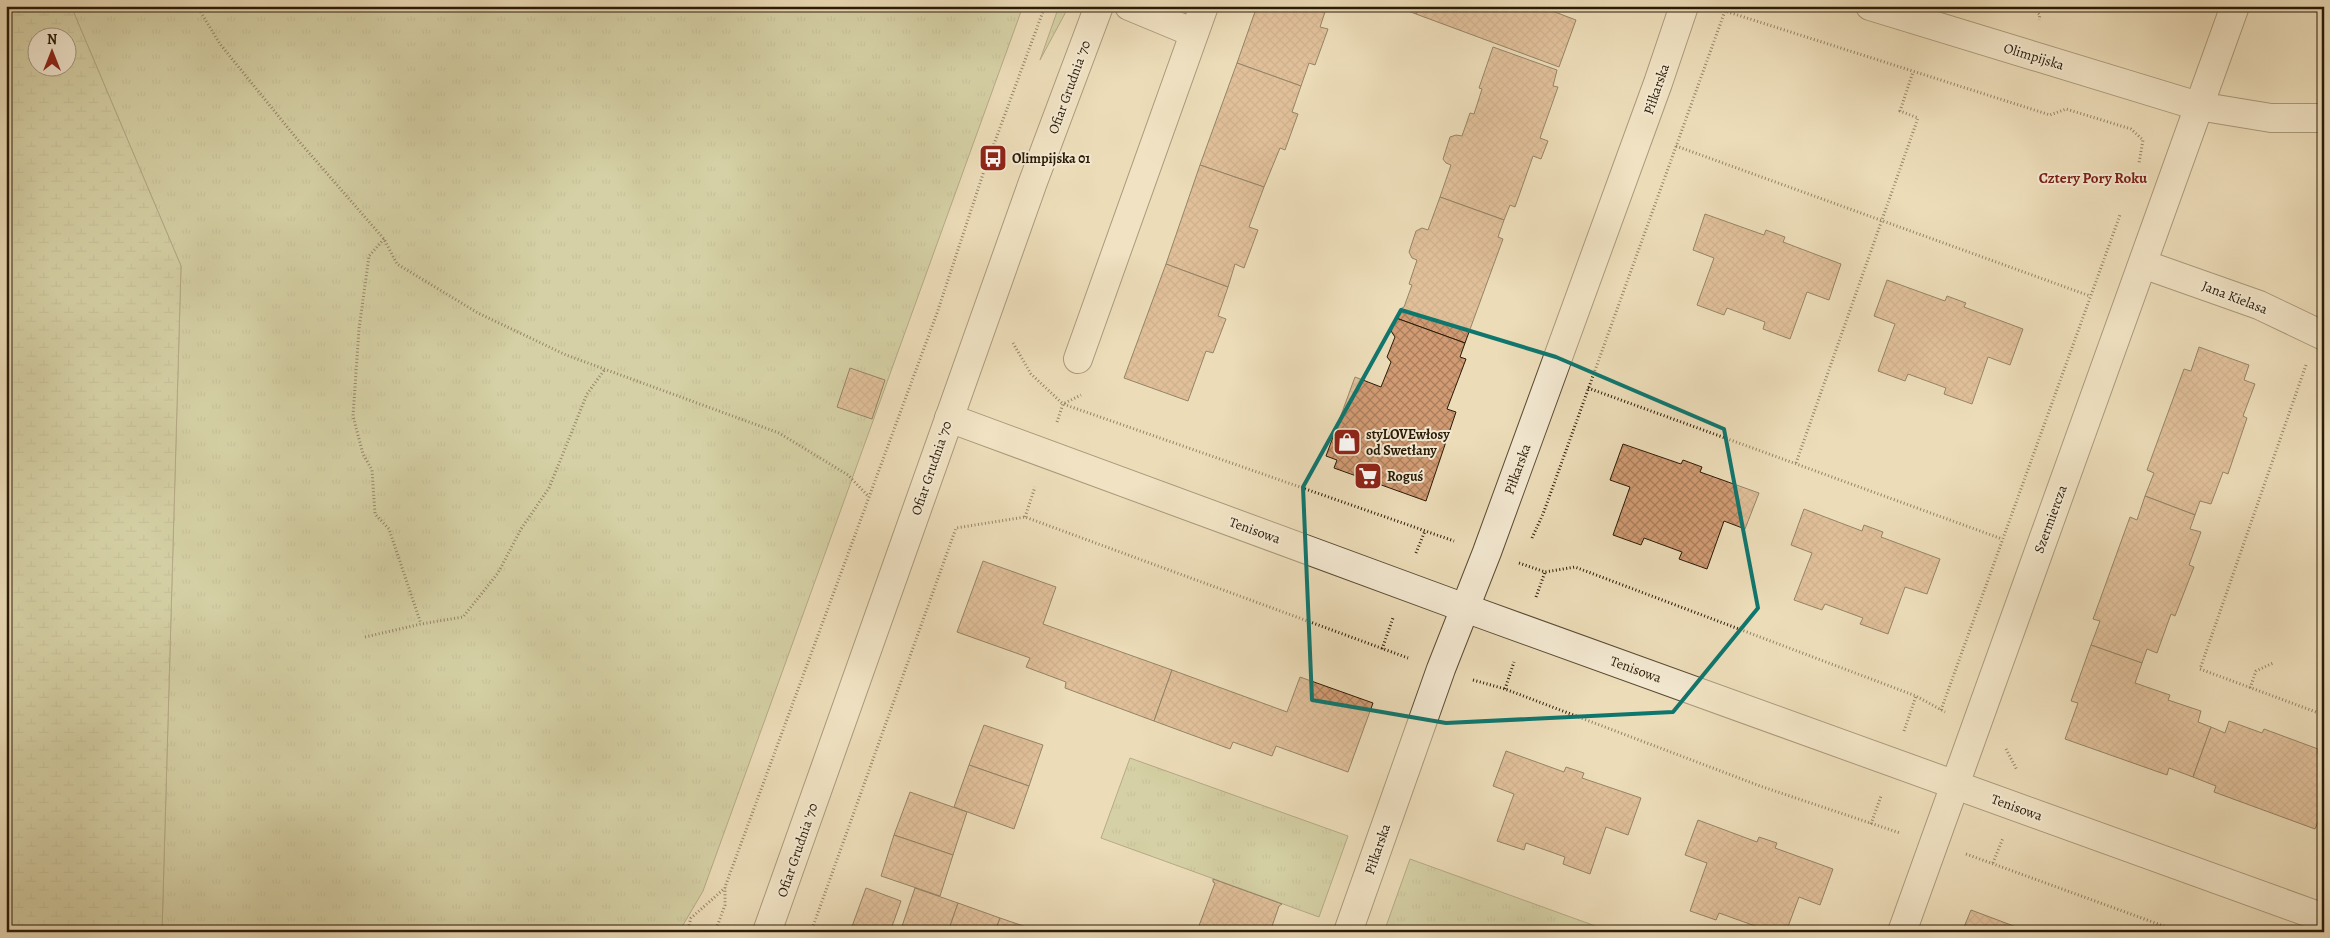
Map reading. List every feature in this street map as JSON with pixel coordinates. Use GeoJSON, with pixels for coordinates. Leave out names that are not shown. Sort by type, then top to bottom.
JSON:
{"type":"FeatureCollection","features":[{"type":"Feature","properties":{"kind":"street","name":"Ofiar Grudnia '70"},"geometry":{"type":"LineString","coordinates":[[768,932],[949,418],[1099,6]]}},
{"type":"Feature","properties":{"kind":"street"},"geometry":{"type":"LineString","coordinates":[[1129,6],[1194,33]]}},
{"type":"Feature","properties":{"kind":"street"},"geometry":{"type":"LineString","coordinates":[[1078,359],[1204,6]]}},
{"type":"Feature","properties":{"kind":"street","name":"Piłkarska"},"geometry":{"type":"LineString","coordinates":[[1348,932],[1440,670],[1465,608],[1658,83],[1684,6]]}},
{"type":"Feature","properties":{"kind":"street","name":"Olimpijska"},"geometry":{"type":"LineString","coordinates":[[1870,6],[2198,106],[2271,118],[2324,118]]}},
{"type":"Feature","properties":{"kind":"street"},"geometry":{"type":"LineString","coordinates":[[2198,106],[2235,6]]}},
{"type":"Feature","properties":{"kind":"street","name":"Szermiercza"},"geometry":{"type":"LineString","coordinates":[[1902,932],[2143,264],[2198,106]]}},
{"type":"Feature","properties":{"kind":"street","name":"Jana Kielasa"},"geometry":{"type":"LineString","coordinates":[[2143,264],[2259,305],[2324,336]]}},
{"type":"Feature","properties":{"kind":"street","name":"Tenisowa"},"geometry":{"type":"LineString","coordinates":[[949,418],[1465,608],[2324,918]]}},
{"type":"Feature","properties":{"kind":"path"},"geometry":{"type":"LineString","coordinates":[[197,6],[220,44],[297,139],[384,239],[397,264],[478,314],[566,355],[779,433],[848,475],[868,496]]}},
{"type":"Feature","properties":{"kind":"path"},"geometry":{"type":"LineString","coordinates":[[715,932],[725,905],[725,887],[937,313],[984,171],[1045,6]]}},
{"type":"Feature","properties":{"kind":"path"},"geometry":{"type":"LineString","coordinates":[[1528,547],[1543,514],[1725,11],[2050,115],[2066,109],[2131,129],[2143,140],[2136,170]]}},
{"type":"Feature","properties":{"kind":"path"},"geometry":{"type":"LineString","coordinates":[[1796,463],[1918,118],[1900,111],[1913,72]]}},
{"type":"Feature","properties":{"kind":"path"},"geometry":{"type":"LineString","coordinates":[[1676,146],[2090,296]]}},
{"type":"Feature","properties":{"kind":"path"},"geometry":{"type":"LineString","coordinates":[[1941,710],[2123,206]]}},
{"type":"Feature","properties":{"kind":"path"},"geometry":{"type":"LineString","coordinates":[[384,239],[369,256],[359,329],[353,416],[363,454],[372,470],[375,514],[389,529],[421,624]]}},
{"type":"Feature","properties":{"kind":"path"},"geometry":{"type":"LineString","coordinates":[[2307,362],[2200,670],[2324,715]]}},
{"type":"Feature","properties":{"kind":"path"},"geometry":{"type":"LineString","coordinates":[[365,637],[421,624],[463,617],[498,573],[522,529],[550,488],[587,394],[605,369]]}},
{"type":"Feature","properties":{"kind":"path"},"geometry":{"type":"LineString","coordinates":[[1588,388],[2002,539]]}},
{"type":"Feature","properties":{"kind":"path"},"geometry":{"type":"LineString","coordinates":[[1063,404],[1082,394]]}},
{"type":"Feature","properties":{"kind":"path"},"geometry":{"type":"LineString","coordinates":[[1520,563],[1524,555]]}},
{"type":"Feature","properties":{"kind":"path"},"geometry":{"type":"LineString","coordinates":[[2250,688],[2256,672],[2272,664]]}},
{"type":"Feature","properties":{"kind":"path"},"geometry":{"type":"LineString","coordinates":[[687,932],[691,918],[725,887]]}},
{"type":"Feature","properties":{"kind":"highlighted area"},"geometry":{"type":"Polygon","coordinates":[[[1401,310],[1556,357],[1724,429],[1758,608],[1673,712],[1446,723],[1312,700],[1303,487],[1401,310]]]}},
{"type":"Feature","properties":{"kind":"green space"},"geometry":{"type":"Polygon","coordinates":[[[6,6],[71,6],[181,266],[162,932],[6,932],[6,6]]]}},
{"type":"Feature","properties":{"kind":"green space"},"geometry":{"type":"Polygon","coordinates":[[[71,6],[1023,6],[703,891],[679,932],[162,932],[181,266],[71,6]]]}},
{"type":"Feature","properties":{"kind":"green space"},"geometry":{"type":"Polygon","coordinates":[[[1059,6],[1069,6],[1040,60],[1059,6]]]}},
{"type":"Feature","properties":{"kind":"green space"},"geometry":{"type":"Polygon","coordinates":[[[1130,758],[1348,836],[1319,917],[1101,838],[1130,758]]]}},
{"type":"Feature","properties":{"kind":"green space"},"geometry":{"type":"Polygon","coordinates":[[[1410,859],[1612,932],[1384,932],[1410,859]]]}},
{"type":"Feature","properties":{"kind":"building"},"geometry":{"type":"Polygon","coordinates":[[[1257,6],[1327,6],[1320,27],[1328,29],[1315,65],[1309,63],[1301,86],[1237,63],[1257,6]]]}},
{"type":"Feature","properties":{"kind":"building"},"geometry":{"type":"Polygon","coordinates":[[[1395,6],[1419,6],[1416,14],[1395,6]]]}},
{"type":"Feature","properties":{"kind":"building"},"geometry":{"type":"Polygon","coordinates":[[[1419,6],[1539,6],[1576,20],[1559,67],[1416,14],[1419,6]]]}},
{"type":"Feature","properties":{"kind":"building"},"geometry":{"type":"Polygon","coordinates":[[[1493,47],[1557,70],[1553,86],[1558,87],[1540,138],[1548,141],[1541,159],[1533,156],[1515,207],[1510,205],[1504,220],[1440,197],[1451,165],[1443,159],[1450,137],[1462,136],[1470,113],[1474,114],[1482,89],[1479,88],[1493,47]]]}},
{"type":"Feature","properties":{"kind":"building"},"geometry":{"type":"Polygon","coordinates":[[[1237,63],[1301,86],[1292,112],[1298,114],[1285,150],[1280,148],[1264,187],[1200,165],[1237,63]]]}},
{"type":"Feature","properties":{"kind":"building"},"geometry":{"type":"Polygon","coordinates":[[[1200,165],[1264,187],[1249,227],[1258,230],[1244,268],[1235,264],[1228,287],[1166,264],[1200,165]]]}},
{"type":"Feature","properties":{"kind":"building"},"geometry":{"type":"Polygon","coordinates":[[[1440,197],[1504,220],[1498,237],[1503,239],[1465,343],[1396,318],[1400,309],[1404,307],[1412,285],[1409,284],[1417,260],[1412,258],[1409,252],[1416,231],[1422,228],[1428,230],[1440,197]]]}},
{"type":"Feature","properties":{"kind":"building"},"geometry":{"type":"Polygon","coordinates":[[[1705,214],[1764,235],[1766,230],[1785,237],[1783,242],[1841,264],[1829,300],[1807,292],[1790,339],[1763,329],[1765,322],[1727,308],[1724,315],[1697,305],[1714,258],[1693,250],[1705,214]]]}},
{"type":"Feature","properties":{"kind":"building"},"geometry":{"type":"Polygon","coordinates":[[[1166,264],[1228,287],[1218,316],[1226,319],[1213,353],[1206,351],[1188,401],[1124,378],[1166,264]]]}},
{"type":"Feature","properties":{"kind":"building"},"geometry":{"type":"Polygon","coordinates":[[[1887,280],[1945,301],[1947,296],[1966,303],[1964,307],[2023,329],[2010,365],[1988,357],[1972,404],[1944,394],[1946,388],[1908,374],[1905,381],[1878,371],[1895,324],[1874,316],[1887,280]]]}},
{"type":"Feature","properties":{"kind":"building"},"geometry":{"type":"Polygon","coordinates":[[[1396,318],[1465,343],[1460,357],[1466,359],[1447,409],[1456,412],[1426,501],[1334,468],[1337,460],[1326,456],[1355,377],[1381,387],[1391,362],[1387,357],[1395,337],[1391,331],[1396,318]]]}},
{"type":"Feature","properties":{"kind":"building"},"geometry":{"type":"Polygon","coordinates":[[[2199,347],[2249,365],[2244,380],[2255,384],[2243,416],[2247,418],[2228,474],[2223,472],[2211,504],[2200,501],[2195,515],[2145,496],[2154,473],[2147,470],[2184,369],[2191,371],[2199,347]]]}},
{"type":"Feature","properties":{"kind":"building"},"geometry":{"type":"Polygon","coordinates":[[[850,368],[885,380],[872,419],[837,407],[850,368]]]}},
{"type":"Feature","properties":{"kind":"building"},"geometry":{"type":"Polygon","coordinates":[[[1623,444],[1681,464],[1683,460],[1702,467],[1700,472],[1759,493],[1745,529],[1724,521],[1707,569],[1679,559],[1682,552],[1644,538],[1641,545],[1613,535],[1630,487],[1610,480],[1623,444]]]}},
{"type":"Feature","properties":{"kind":"building"},"geometry":{"type":"Polygon","coordinates":[[[2145,496],[2195,515],[2190,529],[2201,532],[2189,565],[2194,567],[2175,616],[2171,614],[2157,653],[2147,649],[2142,663],[2091,645],[2100,621],[2093,619],[2130,517],[2137,520],[2145,496]]]}},
{"type":"Feature","properties":{"kind":"building"},"geometry":{"type":"Polygon","coordinates":[[[1804,509],[1862,531],[1864,525],[1883,532],[1881,537],[1940,559],[1927,594],[1905,587],[1888,634],[1860,624],[1863,618],[1825,604],[1822,610],[1794,600],[1812,553],[1791,545],[1804,509]]]}},
{"type":"Feature","properties":{"kind":"building"},"geometry":{"type":"Polygon","coordinates":[[[983,561],[1056,587],[1043,624],[1172,670],[1154,721],[1065,688],[1066,682],[1026,667],[1030,658],[957,632],[983,561]]]}},
{"type":"Feature","properties":{"kind":"building"},"geometry":{"type":"Polygon","coordinates":[[[2091,645],[2142,663],[2135,683],[2170,695],[2168,700],[2201,711],[2198,722],[2211,727],[2193,777],[2169,768],[2167,775],[2065,739],[2078,703],[2071,701],[2091,645]]]}},
{"type":"Feature","properties":{"kind":"building"},"geometry":{"type":"Polygon","coordinates":[[[1172,670],[1287,712],[1300,677],[1373,703],[1348,772],[1276,746],[1272,756],[1233,742],[1230,749],[1154,721],[1172,670]]]}},
{"type":"Feature","properties":{"kind":"building"},"geometry":{"type":"Polygon","coordinates":[[[2229,721],[2262,733],[2264,729],[2318,749],[2317,753],[2324,756],[2324,824],[2318,822],[2315,829],[2214,792],[2216,786],[2193,777],[2211,727],[2225,733],[2229,721]]]}},
{"type":"Feature","properties":{"kind":"building"},"geometry":{"type":"Polygon","coordinates":[[[984,725],[1043,745],[1029,786],[969,765],[984,725]]]}},
{"type":"Feature","properties":{"kind":"building"},"geometry":{"type":"Polygon","coordinates":[[[1506,751],[1564,772],[1566,767],[1584,773],[1582,778],[1641,798],[1628,835],[1606,827],[1590,874],[1563,864],[1565,857],[1526,843],[1524,850],[1497,841],[1514,794],[1493,786],[1506,751]]]}},
{"type":"Feature","properties":{"kind":"building"},"geometry":{"type":"Polygon","coordinates":[[[969,765],[1029,786],[1014,829],[954,807],[969,765]]]}},
{"type":"Feature","properties":{"kind":"building"},"geometry":{"type":"Polygon","coordinates":[[[910,792],[967,812],[953,855],[894,835],[910,792]]]}},
{"type":"Feature","properties":{"kind":"building"},"geometry":{"type":"Polygon","coordinates":[[[1698,820],[1757,842],[1759,837],[1777,843],[1775,848],[1833,869],[1820,905],[1799,897],[1786,932],[1756,932],[1758,927],[1719,913],[1716,920],[1690,911],[1707,863],[1685,855],[1698,820]]]}},
{"type":"Feature","properties":{"kind":"building"},"geometry":{"type":"Polygon","coordinates":[[[894,835],[953,855],[940,896],[881,876],[894,835]]]}},
{"type":"Feature","properties":{"kind":"building"},"geometry":{"type":"Polygon","coordinates":[[[1213,879],[1282,904],[1279,906],[1270,932],[1197,931],[1215,883],[1213,879]]]}},
{"type":"Feature","properties":{"kind":"building"},"geometry":{"type":"Polygon","coordinates":[[[866,888],[901,901],[890,932],[850,932],[866,888]]]}},
{"type":"Feature","properties":{"kind":"building"},"geometry":{"type":"Polygon","coordinates":[[[915,888],[958,903],[948,932],[900,932],[915,888]]]}},
{"type":"Feature","properties":{"kind":"building"},"geometry":{"type":"Polygon","coordinates":[[[958,903],[1000,918],[995,932],[948,932],[958,903]]]}},
{"type":"Feature","properties":{"kind":"building"},"geometry":{"type":"Polygon","coordinates":[[[1971,910],[2019,928],[2018,932],[1962,932],[1971,910]]]}},
{"type":"Feature","properties":{"kind":"building"},"geometry":{"type":"Polygon","coordinates":[[[1000,918],[1041,932],[995,932],[1000,918]]]}},
{"type":"Feature","properties":{"kind":"place","name":"Olimpijska 01"},"geometry":{"type":"Point","coordinates":[993,158]}},
{"type":"Feature","properties":{"kind":"place","name":"styLOVEwłosy od Swetłany"},"geometry":{"type":"Point","coordinates":[1347,442]}},
{"type":"Feature","properties":{"kind":"place","name":"Roguś"},"geometry":{"type":"Point","coordinates":[1368,476]}},
{"type":"Feature","properties":{"kind":"district","name":"Cztery Pory Roku"},"geometry":{"type":"Point","coordinates":[2093,178]}}]}
